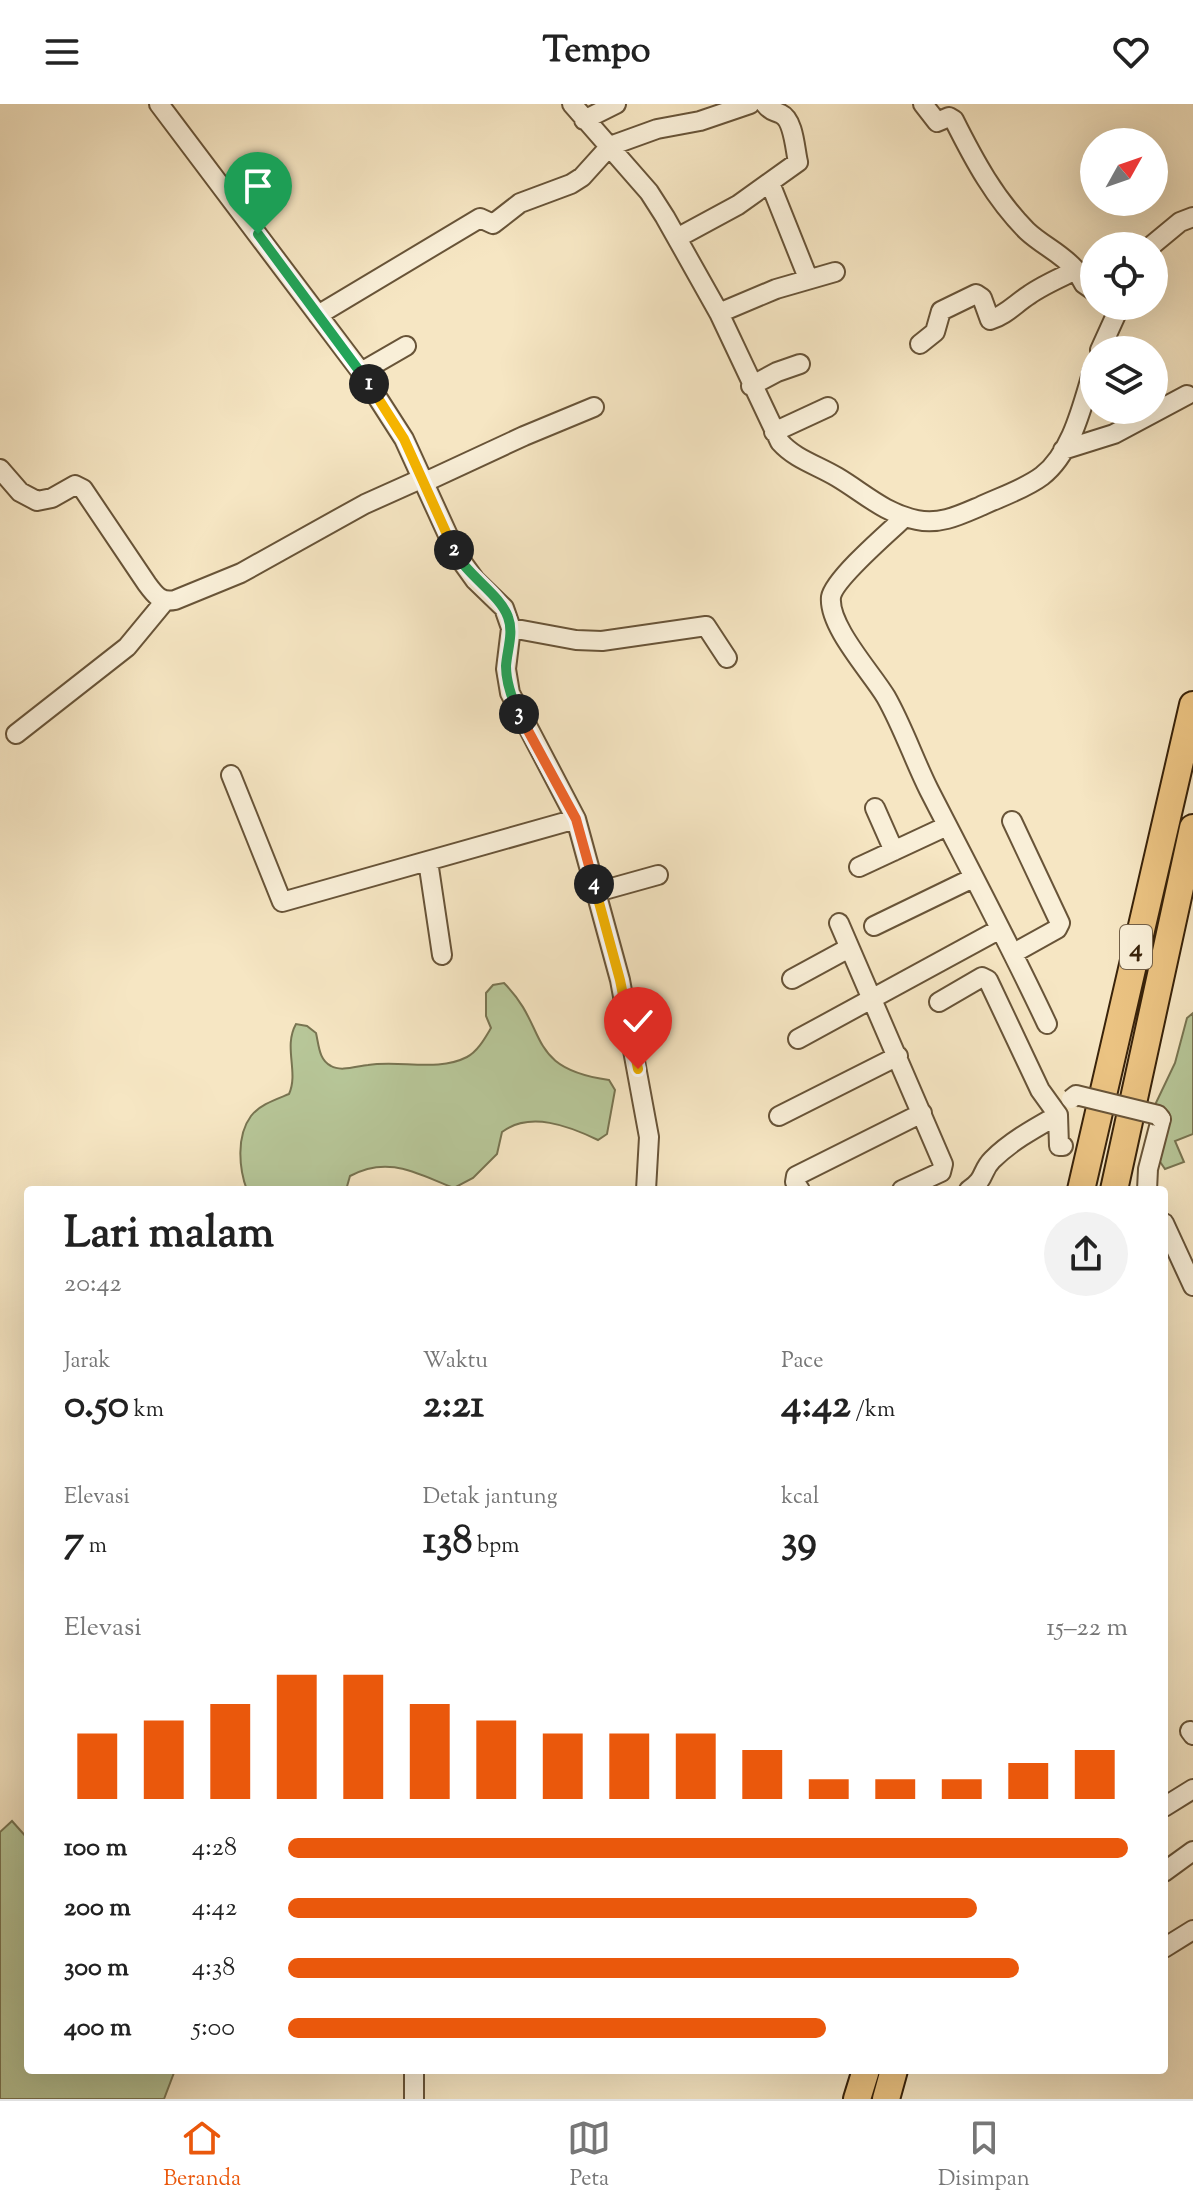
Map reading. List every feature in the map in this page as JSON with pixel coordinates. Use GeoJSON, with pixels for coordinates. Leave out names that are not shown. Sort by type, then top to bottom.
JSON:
{"type":"FeatureCollection","features":[{"type":"Feature","properties":{"kind":"highway","name":"4"},"geometry":{"type":"LineString","coordinates":[[1082,1186],[1193,705]]}},
{"type":"Feature","properties":{"kind":"highway","name":"4"},"geometry":{"type":"LineString","coordinates":[[1115,1186],[1193,828]]}},
{"type":"Feature","properties":{"kind":"highway"},"geometry":{"type":"LineString","coordinates":[[857,2099],[865,2074]]}},
{"type":"Feature","properties":{"kind":"highway"},"geometry":{"type":"LineString","coordinates":[[886,2099],[893,2074]]}},
{"type":"Feature","properties":{"kind":"street"},"geometry":{"type":"LineString","coordinates":[[572,104],[649,192],[719,313],[774,432],[789,452],[835,476],[877,506],[905,517],[939,522],[969,511],[1043,475],[1063,450],[1080,414]]}},
{"type":"Feature","properties":{"kind":"street"},"geometry":{"type":"LineString","coordinates":[[584,120],[616,104]]}},
{"type":"Feature","properties":{"kind":"street"},"geometry":{"type":"LineString","coordinates":[[318,315],[480,218],[493,224],[520,203],[571,184],[582,177],[610,146],[647,132],[700,121],[750,104]]}},
{"type":"Feature","properties":{"kind":"street"},"geometry":{"type":"LineString","coordinates":[[677,238],[738,205],[798,162],[787,120],[781,114],[770,111],[765,104]]}},
{"type":"Feature","properties":{"kind":"street"},"geometry":{"type":"LineString","coordinates":[[923,104],[937,122],[949,117],[954,120],[998,196],[1026,229],[1058,252],[1080,277]]}},
{"type":"Feature","properties":{"kind":"street"},"geometry":{"type":"LineString","coordinates":[[161,105],[361,372],[404,439],[457,555],[475,580],[504,608],[511,628],[506,669],[510,693],[576,819],[620,980],[649,1137],[646,1186]]}},
{"type":"Feature","properties":{"kind":"street"},"geometry":{"type":"LineString","coordinates":[[770,183],[808,278]]}},
{"type":"Feature","properties":{"kind":"street"},"geometry":{"type":"LineString","coordinates":[[1168,232],[1193,217]]}},
{"type":"Feature","properties":{"kind":"street"},"geometry":{"type":"LineString","coordinates":[[920,344],[935,332],[941,311],[976,294],[982,298],[987,317],[994,319],[1015,308],[1027,296],[1076,270]]}},
{"type":"Feature","properties":{"kind":"street"},"geometry":{"type":"LineString","coordinates":[[719,313],[808,278],[835,272]]}},
{"type":"Feature","properties":{"kind":"street"},"geometry":{"type":"LineString","coordinates":[[361,372],[406,346]]}},
{"type":"Feature","properties":{"kind":"street"},"geometry":{"type":"LineString","coordinates":[[751,386],[800,364]]}},
{"type":"Feature","properties":{"kind":"street"},"geometry":{"type":"LineString","coordinates":[[1063,450],[1114,434],[1187,395]]}},
{"type":"Feature","properties":{"kind":"street"},"geometry":{"type":"LineString","coordinates":[[0,469],[20,492],[37,501],[52,498],[75,485],[83,489],[155,596],[165,601],[175,600],[241,573],[365,504],[594,407]]}},
{"type":"Feature","properties":{"kind":"street"},"geometry":{"type":"LineString","coordinates":[[774,432],[828,407]]}},
{"type":"Feature","properties":{"kind":"street"},"geometry":{"type":"LineString","coordinates":[[905,517],[848,572],[831,597],[845,640],[868,669],[897,717],[917,766],[1014,953],[1047,1024]]}},
{"type":"Feature","properties":{"kind":"street"},"geometry":{"type":"LineString","coordinates":[[16,734],[127,647],[165,601]]}},
{"type":"Feature","properties":{"kind":"street"},"geometry":{"type":"LineString","coordinates":[[511,628],[576,640],[602,641],[706,626],[727,658]]}},
{"type":"Feature","properties":{"kind":"street"},"geometry":{"type":"LineString","coordinates":[[231,775],[281,902],[576,819]]}},
{"type":"Feature","properties":{"kind":"street"},"geometry":{"type":"LineString","coordinates":[[875,808],[894,851]]}},
{"type":"Feature","properties":{"kind":"street"},"geometry":{"type":"LineString","coordinates":[[1012,821],[1060,923],[1057,929],[1014,953]]}},
{"type":"Feature","properties":{"kind":"street"},"geometry":{"type":"LineString","coordinates":[[859,867],[947,826]]}},
{"type":"Feature","properties":{"kind":"street"},"geometry":{"type":"LineString","coordinates":[[428,861],[442,955]]}},
{"type":"Feature","properties":{"kind":"street"},"geometry":{"type":"LineString","coordinates":[[597,892],[658,875]]}},
{"type":"Feature","properties":{"kind":"street"},"geometry":{"type":"LineString","coordinates":[[874,926],[973,878]]}},
{"type":"Feature","properties":{"kind":"street"},"geometry":{"type":"LineString","coordinates":[[839,923],[943,1168],[941,1172],[911,1186]]}},
{"type":"Feature","properties":{"kind":"street"},"geometry":{"type":"LineString","coordinates":[[798,1039],[908,982],[1000,929]]}},
{"type":"Feature","properties":{"kind":"street"},"geometry":{"type":"LineString","coordinates":[[792,979],[849,948]]}},
{"type":"Feature","properties":{"kind":"street"},"geometry":{"type":"LineString","coordinates":[[939,1002],[982,977],[988,980],[1040,1090],[1058,1115],[1061,1147],[1071,1099],[1076,1095],[1158,1115],[1161,1119],[1148,1169],[1147,1186]]}},
{"type":"Feature","properties":{"kind":"street"},"geometry":{"type":"LineString","coordinates":[[779,1116],[898,1056]]}},
{"type":"Feature","properties":{"kind":"street"},"geometry":{"type":"LineString","coordinates":[[798,1186],[796,1176],[922,1113]]}},
{"type":"Feature","properties":{"kind":"street"},"geometry":{"type":"LineString","coordinates":[[975,1186],[990,1162],[1027,1133],[1058,1115]]}},
{"type":"Feature","properties":{"kind":"street"},"geometry":{"type":"LineString","coordinates":[[1168,1232],[1193,1286]]}},
{"type":"Feature","properties":{"kind":"street"},"geometry":{"type":"LineString","coordinates":[[1168,1799],[1193,1789]]}},
{"type":"Feature","properties":{"kind":"street"},"geometry":{"type":"LineString","coordinates":[[1168,1869],[1193,1851]]}},
{"type":"Feature","properties":{"kind":"street"},"geometry":{"type":"LineString","coordinates":[[1168,1946],[1193,1930]]}},
{"type":"Feature","properties":{"kind":"street"},"geometry":{"type":"LineString","coordinates":[[414,2074],[414,2099]]}},
{"type":"Feature","properties":{"kind":"green space"},"geometry":{"type":"Polygon","coordinates":[[[504,983],[528,1016],[542,1044],[563,1066],[609,1080],[615,1090],[607,1134],[598,1140],[550,1123],[525,1122],[513,1126],[502,1132],[497,1154],[473,1178],[458,1186],[449,1186],[403,1169],[378,1167],[350,1176],[347,1186],[246,1186],[241,1163],[243,1133],[254,1112],[289,1094],[292,1086],[291,1042],[296,1024],[307,1026],[316,1033],[322,1056],[335,1068],[444,1064],[467,1057],[475,1051],[491,1028],[486,1016],[486,993],[493,985],[504,983]]]}},
{"type":"Feature","properties":{"kind":"green space"},"geometry":{"type":"Polygon","coordinates":[[[1193,1013],[1193,1134],[1175,1141],[1184,1162],[1165,1169],[1156,1156],[1154,1107],[1175,1063],[1187,1018],[1193,1013]]]}},
{"type":"Feature","properties":{"kind":"green space"},"geometry":{"type":"Polygon","coordinates":[[[12,1821],[24,1834],[24,2074],[173,2074],[164,2099],[0,2099],[0,1832],[12,1821]]]}},
{"type":"Feature","properties":{"kind":"route"},"geometry":{"type":"LineString","coordinates":[[258,234],[361,372],[404,439],[457,555],[475,580],[504,608],[509,618],[511,628],[506,669],[510,693],[576,819],[584,841],[620,980],[638,1069]]}}]}
